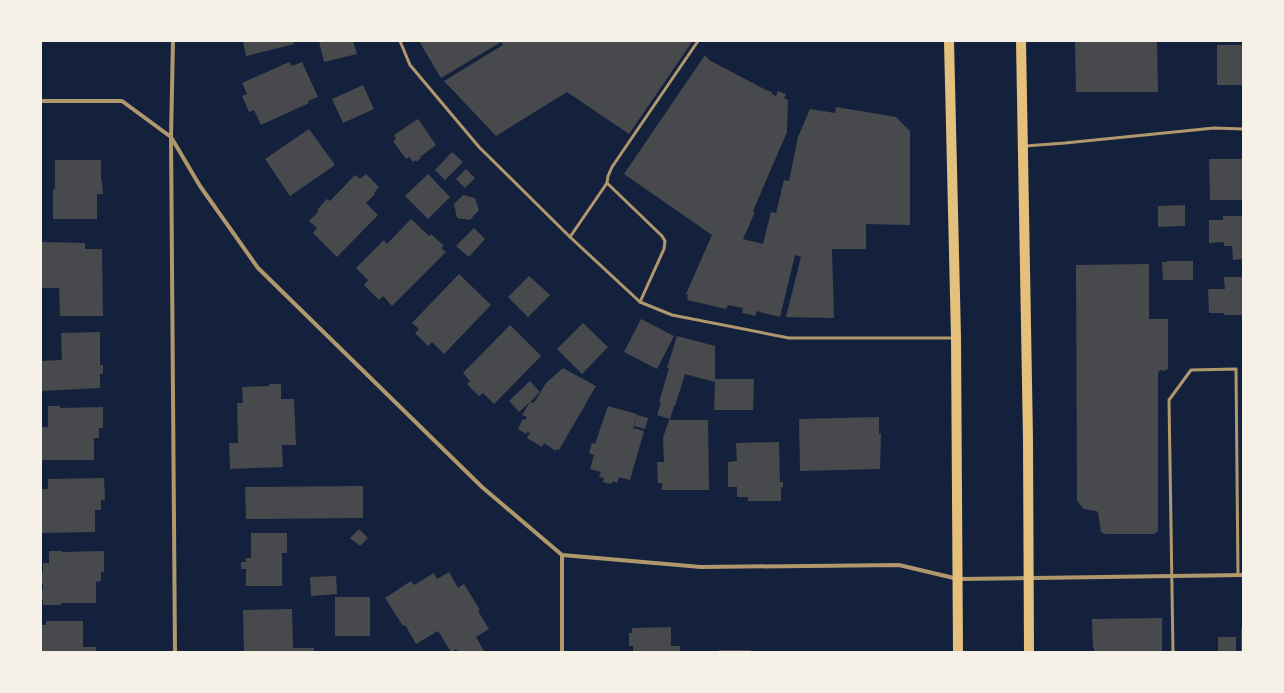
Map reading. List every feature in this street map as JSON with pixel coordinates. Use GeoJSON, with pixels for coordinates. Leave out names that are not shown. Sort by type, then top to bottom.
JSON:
{"type":"FeatureCollection","features":[{"type":"Feature","properties":{"kind":"main road"},"geometry":{"type":"LineString","coordinates":[[949,41],[956,338],[958,652]]}},
{"type":"Feature","properties":{"kind":"main road"},"geometry":{"type":"LineString","coordinates":[[1021,41],[1028,439],[1029,652]]}},
{"type":"Feature","properties":{"kind":"street"},"geometry":{"type":"LineString","coordinates":[[173,41],[171,137],[175,652]]}},
{"type":"Feature","properties":{"kind":"street"},"geometry":{"type":"LineString","coordinates":[[41,101],[122,101],[171,137],[200,186],[258,268],[482,487],[562,555],[701,567],[899,565],[958,579],[1243,575]]}},
{"type":"Feature","properties":{"kind":"street"},"geometry":{"type":"LineString","coordinates":[[562,555],[562,652]]}},
{"type":"Feature","properties":{"kind":"lane"},"geometry":{"type":"LineString","coordinates":[[400,41],[410,65],[479,147],[570,237],[640,302],[672,315],[789,338],[956,338]]}},
{"type":"Feature","properties":{"kind":"lane"},"geometry":{"type":"LineString","coordinates":[[570,237],[607,184],[608,176],[612,167],[698,41]]}},
{"type":"Feature","properties":{"kind":"lane"},"geometry":{"type":"LineString","coordinates":[[1023,146],[1214,128],[1243,129]]}},
{"type":"Feature","properties":{"kind":"lane"},"geometry":{"type":"LineString","coordinates":[[607,184],[662,236],[665,241],[664,249],[640,302]]}},
{"type":"Feature","properties":{"kind":"lane"},"geometry":{"type":"LineString","coordinates":[[1173,652],[1169,400],[1191,370],[1236,369],[1238,575]]}},
{"type":"Feature","properties":{"kind":"building"},"geometry":{"type":"Polygon","coordinates":[[[243,41],[294,41],[294,44],[246,56],[243,41]]]}},
{"type":"Feature","properties":{"kind":"building"},"geometry":{"type":"Polygon","coordinates":[[[319,41],[353,41],[357,54],[324,62],[319,41]]]}},
{"type":"Feature","properties":{"kind":"building"},"geometry":{"type":"Polygon","coordinates":[[[419,41],[692,42],[629,134],[567,92],[496,136],[444,81],[503,45],[501,42],[441,78],[419,41]]]}},
{"type":"Feature","properties":{"kind":"building"},"geometry":{"type":"Polygon","coordinates":[[[1075,41],[1157,41],[1158,92],[1076,92],[1075,41]]]}},
{"type":"Feature","properties":{"kind":"building"},"geometry":{"type":"Polygon","coordinates":[[[1217,45],[1243,45],[1243,85],[1217,85],[1217,45]]]}},
{"type":"Feature","properties":{"kind":"building"},"geometry":{"type":"Polygon","coordinates":[[[705,55],[709,60],[772,92],[772,94],[776,96],[778,91],[786,94],[784,98],[788,100],[787,132],[753,211],[755,212],[743,239],[763,244],[771,212],[776,213],[784,180],[789,181],[798,137],[810,109],[835,113],[836,107],[896,117],[910,131],[910,225],[866,224],[866,249],[832,249],[834,318],[786,317],[801,257],[795,255],[780,317],[756,311],[756,316],[742,313],[743,308],[728,305],[726,309],[687,300],[688,295],[686,294],[712,235],[624,174],[705,55]]]}},
{"type":"Feature","properties":{"kind":"building"},"geometry":{"type":"Polygon","coordinates":[[[289,62],[292,66],[302,62],[318,97],[308,101],[309,103],[261,125],[254,110],[249,112],[242,96],[247,94],[242,83],[289,62]]]}},
{"type":"Feature","properties":{"kind":"building"},"geometry":{"type":"Polygon","coordinates":[[[363,85],[374,109],[343,123],[332,99],[363,85]]]}},
{"type":"Feature","properties":{"kind":"building"},"geometry":{"type":"Polygon","coordinates":[[[418,119],[436,145],[420,157],[421,158],[416,162],[415,160],[413,162],[409,157],[406,159],[393,141],[396,139],[394,135],[418,119]]]}},
{"type":"Feature","properties":{"kind":"building"},"geometry":{"type":"Polygon","coordinates":[[[309,129],[335,165],[290,196],[265,159],[309,129]]]}},
{"type":"Feature","properties":{"kind":"building"},"geometry":{"type":"Polygon","coordinates":[[[452,152],[463,162],[445,180],[435,170],[452,152]]]}},
{"type":"Feature","properties":{"kind":"building"},"geometry":{"type":"Polygon","coordinates":[[[1209,159],[1243,159],[1243,200],[1210,200],[1209,159]]]}},
{"type":"Feature","properties":{"kind":"building"},"geometry":{"type":"Polygon","coordinates":[[[55,160],[101,160],[101,181],[103,194],[97,194],[97,219],[53,219],[55,160]]]}},
{"type":"Feature","properties":{"kind":"building"},"geometry":{"type":"Polygon","coordinates":[[[466,169],[475,178],[465,188],[456,179],[466,169]]]}},
{"type":"Feature","properties":{"kind":"building"},"geometry":{"type":"Polygon","coordinates":[[[366,174],[379,187],[374,193],[375,194],[366,203],[378,215],[337,257],[313,233],[317,228],[309,221],[319,211],[317,210],[327,199],[330,201],[355,175],[360,179],[366,174]]]}},
{"type":"Feature","properties":{"kind":"building"},"geometry":{"type":"Polygon","coordinates":[[[428,174],[450,197],[428,219],[405,196],[428,174]]]}},
{"type":"Feature","properties":{"kind":"building"},"geometry":{"type":"Polygon","coordinates":[[[463,195],[475,198],[479,210],[470,220],[457,218],[454,204],[463,195]]]}},
{"type":"Feature","properties":{"kind":"building"},"geometry":{"type":"Polygon","coordinates":[[[1185,205],[1185,226],[1158,227],[1158,206],[1185,205]]]}},
{"type":"Feature","properties":{"kind":"building"},"geometry":{"type":"Polygon","coordinates":[[[1223,216],[1243,216],[1243,259],[1233,260],[1232,246],[1224,246],[1224,242],[1209,243],[1209,220],[1223,220],[1223,216]]]}},
{"type":"Feature","properties":{"kind":"building"},"geometry":{"type":"Polygon","coordinates":[[[411,219],[429,236],[431,234],[444,246],[441,248],[446,252],[392,306],[383,296],[379,300],[364,285],[368,280],[356,268],[384,240],[387,244],[411,219]]]}},
{"type":"Feature","properties":{"kind":"building"},"geometry":{"type":"Polygon","coordinates":[[[474,228],[485,239],[469,257],[456,246],[474,228]]]}},
{"type":"Feature","properties":{"kind":"building"},"geometry":{"type":"Polygon","coordinates":[[[41,242],[85,243],[85,249],[102,249],[103,316],[60,316],[59,288],[41,288],[41,242]]]}},
{"type":"Feature","properties":{"kind":"building"},"geometry":{"type":"Polygon","coordinates":[[[1193,261],[1193,280],[1163,280],[1162,262],[1193,261]]]}},
{"type":"Feature","properties":{"kind":"building"},"geometry":{"type":"Polygon","coordinates":[[[1149,264],[1149,319],[1168,319],[1168,369],[1164,371],[1160,370],[1158,373],[1158,531],[1154,534],[1105,534],[1101,532],[1098,512],[1084,509],[1077,501],[1076,265],[1149,264]]]}},
{"type":"Feature","properties":{"kind":"building"},"geometry":{"type":"Polygon","coordinates":[[[459,274],[491,305],[444,354],[432,342],[428,346],[415,333],[419,329],[412,323],[459,274]]]}},
{"type":"Feature","properties":{"kind":"building"},"geometry":{"type":"Polygon","coordinates":[[[529,276],[550,295],[528,317],[508,297],[529,276]]]}},
{"type":"Feature","properties":{"kind":"building"},"geometry":{"type":"Polygon","coordinates":[[[1224,277],[1243,277],[1243,315],[1209,313],[1208,289],[1225,289],[1224,277]]]}},
{"type":"Feature","properties":{"kind":"building"},"geometry":{"type":"Polygon","coordinates":[[[641,319],[674,336],[657,369],[624,352],[641,319]]]}},
{"type":"Feature","properties":{"kind":"building"},"geometry":{"type":"Polygon","coordinates":[[[583,323],[608,347],[582,374],[557,349],[583,323]]]}},
{"type":"Feature","properties":{"kind":"building"},"geometry":{"type":"Polygon","coordinates":[[[510,325],[541,356],[494,404],[483,393],[479,396],[467,384],[470,381],[463,373],[510,325]]]}},
{"type":"Feature","properties":{"kind":"building"},"geometry":{"type":"Polygon","coordinates":[[[100,332],[100,365],[103,365],[103,374],[100,374],[100,388],[41,391],[41,361],[62,360],[61,333],[100,332]]]}},
{"type":"Feature","properties":{"kind":"building"},"geometry":{"type":"Polygon","coordinates":[[[677,336],[715,346],[715,379],[754,379],[753,410],[714,410],[715,382],[685,374],[670,419],[657,415],[661,403],[659,402],[669,368],[667,368],[677,336]]]}},
{"type":"Feature","properties":{"kind":"building"},"geometry":{"type":"Polygon","coordinates":[[[563,368],[596,386],[559,450],[557,449],[556,451],[544,443],[542,447],[527,438],[530,433],[527,432],[526,434],[518,429],[523,419],[525,420],[527,417],[522,415],[530,402],[534,403],[546,383],[563,368]]]}},
{"type":"Feature","properties":{"kind":"building"},"geometry":{"type":"Polygon","coordinates":[[[530,381],[540,392],[519,412],[509,401],[530,381]]]}},
{"type":"Feature","properties":{"kind":"building"},"geometry":{"type":"Polygon","coordinates":[[[269,384],[281,384],[281,399],[294,399],[296,445],[282,445],[283,467],[230,469],[229,443],[238,443],[237,403],[243,403],[242,387],[269,386],[269,384]]]}},
{"type":"Feature","properties":{"kind":"building"},"geometry":{"type":"Polygon","coordinates":[[[48,406],[60,406],[60,408],[103,407],[103,428],[99,428],[99,438],[94,438],[94,460],[41,460],[41,427],[48,427],[48,406]]]}},
{"type":"Feature","properties":{"kind":"building"},"geometry":{"type":"Polygon","coordinates":[[[608,406],[637,414],[633,428],[644,431],[630,480],[619,477],[617,483],[613,481],[611,484],[603,482],[604,478],[599,477],[601,472],[590,469],[594,455],[589,453],[592,443],[595,444],[608,406]]]}},
{"type":"Feature","properties":{"kind":"building"},"geometry":{"type":"Polygon","coordinates":[[[637,415],[648,418],[645,429],[634,426],[637,415]]]}},
{"type":"Feature","properties":{"kind":"building"},"geometry":{"type":"Polygon","coordinates":[[[879,417],[879,434],[881,433],[880,469],[800,471],[799,419],[879,417]]]}},
{"type":"Feature","properties":{"kind":"building"},"geometry":{"type":"Polygon","coordinates":[[[669,420],[708,420],[709,490],[662,490],[662,483],[658,483],[657,462],[664,462],[663,438],[669,420]]]}},
{"type":"Feature","properties":{"kind":"building"},"geometry":{"type":"Polygon","coordinates":[[[779,442],[780,482],[783,482],[783,487],[781,487],[781,501],[748,501],[748,497],[737,497],[737,487],[728,487],[728,462],[737,461],[736,443],[779,442]]]}},
{"type":"Feature","properties":{"kind":"building"},"geometry":{"type":"Polygon","coordinates":[[[104,478],[105,500],[101,500],[101,510],[95,510],[95,532],[41,533],[41,489],[48,489],[48,479],[104,478]]]}},
{"type":"Feature","properties":{"kind":"building"},"geometry":{"type":"Polygon","coordinates":[[[363,486],[363,518],[246,519],[245,487],[363,486]]]}},
{"type":"Feature","properties":{"kind":"building"},"geometry":{"type":"Polygon","coordinates":[[[359,529],[368,538],[360,546],[350,538],[359,529]]]}},
{"type":"Feature","properties":{"kind":"building"},"geometry":{"type":"Polygon","coordinates":[[[251,533],[287,533],[287,553],[282,553],[282,586],[246,586],[246,569],[241,569],[241,562],[246,562],[246,558],[251,558],[251,533]]]}},
{"type":"Feature","properties":{"kind":"building"},"geometry":{"type":"Polygon","coordinates":[[[49,551],[104,551],[104,572],[101,572],[101,581],[96,582],[96,603],[61,603],[61,605],[43,605],[43,600],[41,600],[43,583],[41,583],[41,573],[43,573],[43,563],[49,563],[49,551]]]}},
{"type":"Feature","properties":{"kind":"building"},"geometry":{"type":"Polygon","coordinates":[[[449,572],[458,588],[464,584],[480,610],[478,611],[489,629],[476,637],[484,651],[482,652],[458,652],[456,649],[451,652],[438,631],[416,644],[405,625],[403,626],[385,598],[411,581],[414,585],[434,573],[437,579],[449,572]]]}},
{"type":"Feature","properties":{"kind":"building"},"geometry":{"type":"Polygon","coordinates":[[[336,576],[337,594],[311,596],[310,577],[336,576]]]}},
{"type":"Feature","properties":{"kind":"building"},"geometry":{"type":"Polygon","coordinates":[[[335,597],[370,597],[370,636],[335,636],[335,597]]]}},
{"type":"Feature","properties":{"kind":"building"},"geometry":{"type":"Polygon","coordinates":[[[292,609],[293,648],[314,648],[314,652],[244,652],[243,610],[292,609]]]}},
{"type":"Feature","properties":{"kind":"building"},"geometry":{"type":"Polygon","coordinates":[[[1162,618],[1162,652],[1094,652],[1092,619],[1162,618]]]}},
{"type":"Feature","properties":{"kind":"building"},"geometry":{"type":"Polygon","coordinates":[[[46,621],[83,621],[83,647],[96,647],[96,652],[41,652],[41,625],[46,625],[46,621]]]}},
{"type":"Feature","properties":{"kind":"building"},"geometry":{"type":"Polygon","coordinates":[[[671,627],[671,646],[680,646],[680,652],[633,652],[633,646],[629,646],[629,633],[632,633],[632,628],[671,627]]]}},
{"type":"Feature","properties":{"kind":"building"},"geometry":{"type":"Polygon","coordinates":[[[1241,629],[1243,629],[1243,652],[1241,652],[1241,629]]]}},
{"type":"Feature","properties":{"kind":"building"},"geometry":{"type":"Polygon","coordinates":[[[1218,637],[1236,637],[1236,652],[1218,652],[1218,637]]]}},
{"type":"Feature","properties":{"kind":"building"},"geometry":{"type":"Polygon","coordinates":[[[719,650],[751,650],[751,652],[719,652],[719,650]]]}}]}
